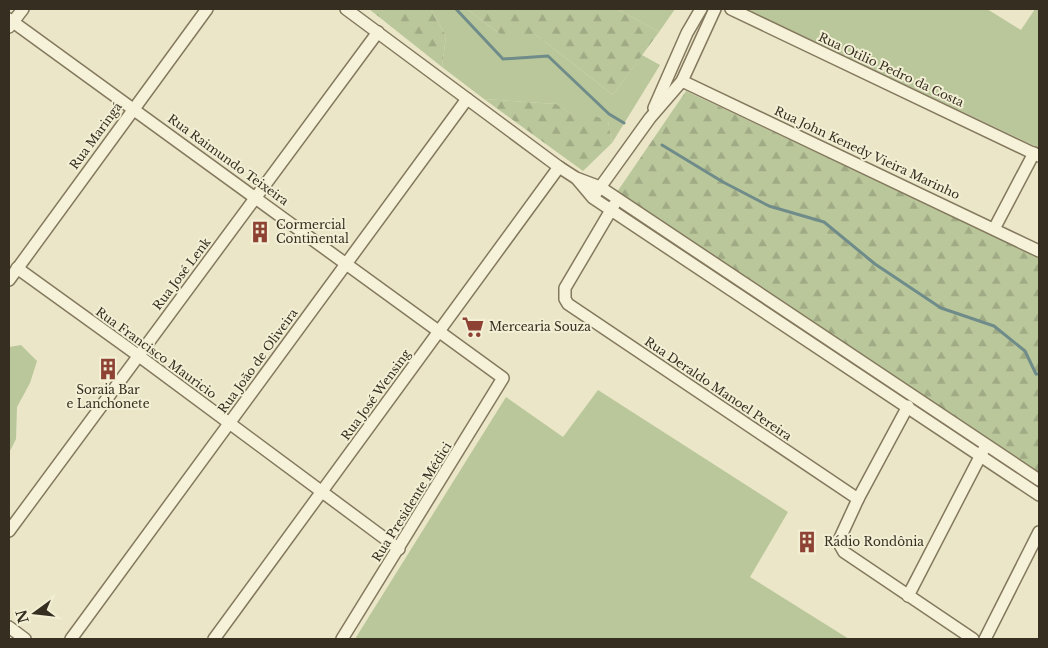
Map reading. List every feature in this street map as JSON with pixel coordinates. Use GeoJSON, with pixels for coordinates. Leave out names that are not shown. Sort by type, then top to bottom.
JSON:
{"type":"FeatureCollection","features":[{"type":"Feature","properties":{"kind":"street"},"geometry":{"type":"LineString","coordinates":[[10,23],[23,9]]}},
{"type":"Feature","properties":{"kind":"street","name":"Rua Maringá"},"geometry":{"type":"LineString","coordinates":[[9,280],[207,9]]}},
{"type":"Feature","properties":{"kind":"street"},"geometry":{"type":"LineString","coordinates":[[346,9],[559,167],[576,178],[600,187],[618,198],[983,450],[1039,495]]}},
{"type":"Feature","properties":{"kind":"street"},"geometry":{"type":"LineString","coordinates":[[650,118],[687,33],[701,9]]}},
{"type":"Feature","properties":{"kind":"street"},"geometry":{"type":"LineString","coordinates":[[593,198],[650,118],[682,80],[715,9]]}},
{"type":"Feature","properties":{"kind":"street","name":"Rua Otilio Pedro da Costa"},"geometry":{"type":"LineString","coordinates":[[731,9],[1037,154]]}},
{"type":"Feature","properties":{"kind":"street","name":"Rua Raimundo Teixeira"},"geometry":{"type":"LineString","coordinates":[[10,23],[134,108],[503,378]]}},
{"type":"Feature","properties":{"kind":"street","name":"Rua José Lenk"},"geometry":{"type":"LineString","coordinates":[[9,531],[378,32]]}},
{"type":"Feature","properties":{"kind":"street","name":"Rua John Kenedy Vieira Marinho"},"geometry":{"type":"LineString","coordinates":[[682,80],[1039,251]]}},
{"type":"Feature","properties":{"kind":"street","name":"Rua João de Oliveira"},"geometry":{"type":"LineString","coordinates":[[72,639],[467,99]]}},
{"type":"Feature","properties":{"kind":"street"},"geometry":{"type":"LineString","coordinates":[[994,229],[1037,154]]}},
{"type":"Feature","properties":{"kind":"street","name":"Rua José Wensing"},"geometry":{"type":"LineString","coordinates":[[214,639],[559,167]]}},
{"type":"Feature","properties":{"kind":"street"},"geometry":{"type":"LineString","coordinates":[[576,178],[593,198],[610,210],[908,406],[1039,480]]}},
{"type":"Feature","properties":{"kind":"street"},"geometry":{"type":"LineString","coordinates":[[610,210],[618,198]]}},
{"type":"Feature","properties":{"kind":"street","name":"Rua Deraldo Manoel Pereira"},"geometry":{"type":"LineString","coordinates":[[610,210],[567,284],[565,299],[572,308],[858,499]]}},
{"type":"Feature","properties":{"kind":"street","name":"Rua Francisco Mauricio"},"geometry":{"type":"LineString","coordinates":[[17,268],[399,549]]}},
{"type":"Feature","properties":{"kind":"street","name":"Rua Presidente Médici"},"geometry":{"type":"LineString","coordinates":[[342,639],[503,378]]}},
{"type":"Feature","properties":{"kind":"street"},"geometry":{"type":"LineString","coordinates":[[908,406],[858,499],[840,538],[840,545],[844,552],[974,639]]}},
{"type":"Feature","properties":{"kind":"street"},"geometry":{"type":"LineString","coordinates":[[908,596],[983,450]]}},
{"type":"Feature","properties":{"kind":"street"},"geometry":{"type":"LineString","coordinates":[[985,639],[1039,532]]}},
{"type":"Feature","properties":{"kind":"street"},"geometry":{"type":"LineString","coordinates":[[9,627],[26,639]]}},
{"type":"Feature","properties":{"kind":"green space"},"geometry":{"type":"Polygon","coordinates":[[[369,9],[431,9],[446,36],[442,67],[369,9]]]}},
{"type":"Feature","properties":{"kind":"green space"},"geometry":{"type":"Polygon","coordinates":[[[431,9],[467,9],[500,34],[535,34],[613,95],[642,55],[660,65],[612,143],[608,121],[585,123],[556,104],[484,99],[442,67],[446,36],[431,9]]]}},
{"type":"Feature","properties":{"kind":"green space"},"geometry":{"type":"Polygon","coordinates":[[[467,9],[617,9],[659,32],[613,95],[535,34],[500,34],[467,9]]]}},
{"type":"Feature","properties":{"kind":"green space"},"geometry":{"type":"Polygon","coordinates":[[[617,9],[675,9],[659,32],[617,9]]]}},
{"type":"Feature","properties":{"kind":"green space"},"geometry":{"type":"Polygon","coordinates":[[[746,9],[987,9],[1021,30],[1035,9],[1039,9],[1039,148],[746,9]]]}},
{"type":"Feature","properties":{"kind":"green space"},"geometry":{"type":"Polygon","coordinates":[[[686,91],[1039,257],[1039,473],[617,192],[686,91]]]}},
{"type":"Feature","properties":{"kind":"green space"},"geometry":{"type":"Polygon","coordinates":[[[484,99],[556,104],[585,122],[592,115],[608,121],[612,143],[583,171],[484,99]]]}},
{"type":"Feature","properties":{"kind":"green space"},"geometry":{"type":"Polygon","coordinates":[[[21,345],[37,361],[30,383],[17,407],[16,439],[9,453],[9,347],[21,345]]]}},
{"type":"Feature","properties":{"kind":"green space"},"geometry":{"type":"Polygon","coordinates":[[[598,390],[788,512],[750,577],[849,639],[355,639],[506,397],[563,437],[598,390]]]}},
{"type":"Feature","properties":{"kind":"waterway"},"geometry":{"type":"LineString","coordinates":[[456,9],[503,59],[548,56],[609,114],[624,123]]}},
{"type":"Feature","properties":{"kind":"waterway"},"geometry":{"type":"LineString","coordinates":[[662,145],[723,182],[769,206],[824,222],[875,264],[941,308],[994,326],[1025,351],[1036,374],[1039,374]]}},
{"type":"Feature","properties":{"kind":"place","name":"Cormercial Continental"},"geometry":{"type":"Point","coordinates":[260,232]}},
{"type":"Feature","properties":{"kind":"place","name":"Mercearia Souza"},"geometry":{"type":"Point","coordinates":[473,327]}},
{"type":"Feature","properties":{"kind":"place","name":"Soraia Bar e Lanchonete"},"geometry":{"type":"Point","coordinates":[108,369]}},
{"type":"Feature","properties":{"kind":"place","name":"Rádio Rondônia"},"geometry":{"type":"Point","coordinates":[807,542]}}]}
